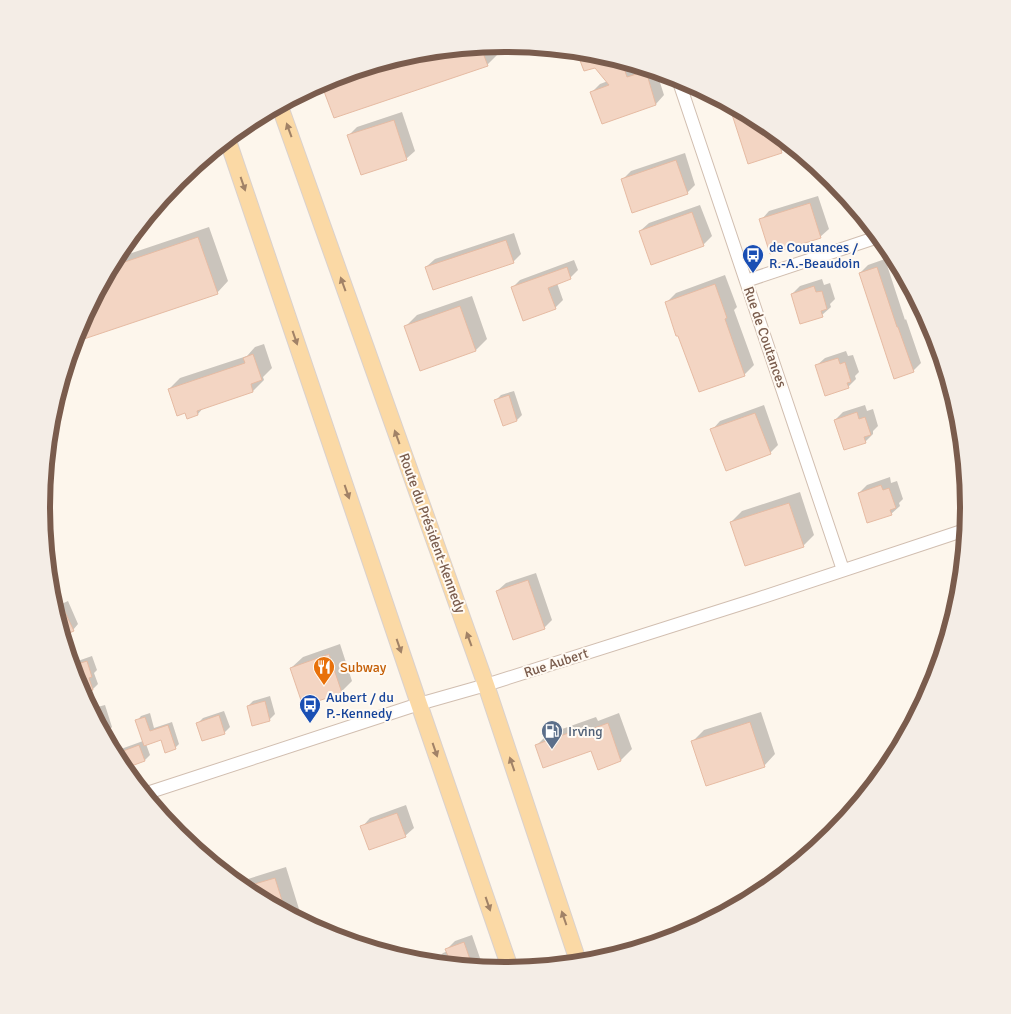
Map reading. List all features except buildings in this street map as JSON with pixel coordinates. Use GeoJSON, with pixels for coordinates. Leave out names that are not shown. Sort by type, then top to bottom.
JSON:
{"type":"FeatureCollection","features":[{"type":"Feature","properties":{"kind":"main road","name":"Route du Président-Kennedy"},"geometry":{"type":"LineString","coordinates":[[281,111],[486,685],[577,957]]}},
{"type":"Feature","properties":{"kind":"main road"},"geometry":{"type":"LineString","coordinates":[[229,145],[508,962]]}},
{"type":"Feature","properties":{"kind":"street","name":"Rue de Coutances"},"geometry":{"type":"LineString","coordinates":[[679,86],[843,570]]}},
{"type":"Feature","properties":{"kind":"street"},"geometry":{"type":"LineString","coordinates":[[746,281],[873,239]]}},
{"type":"Feature","properties":{"kind":"street","name":"Rue Aubert"},"geometry":{"type":"LineString","coordinates":[[151,792],[960,532]]}},
{"type":"Feature","properties":{"kind":"place","name":"de Coutances / R.-A.-Beaudoin"},"geometry":{"type":"Point","coordinates":[753,274]}},
{"type":"Feature","properties":{"kind":"place","name":"Subway"},"geometry":{"type":"Point","coordinates":[324,686]}},
{"type":"Feature","properties":{"kind":"place","name":"Aubert / du P.-Kennedy"},"geometry":{"type":"Point","coordinates":[310,724]}},
{"type":"Feature","properties":{"kind":"place","name":"Irving"},"geometry":{"type":"Point","coordinates":[552,750]}}]}
